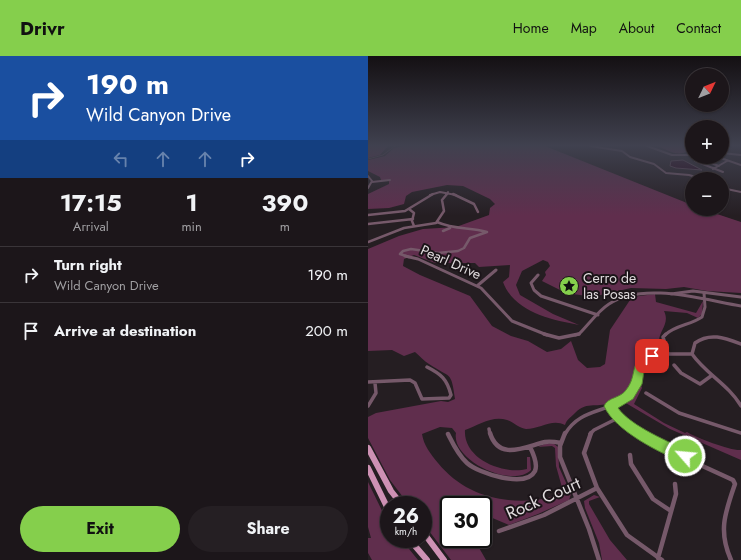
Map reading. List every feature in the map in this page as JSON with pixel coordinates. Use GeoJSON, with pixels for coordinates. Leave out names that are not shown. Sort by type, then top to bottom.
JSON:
{"type":"FeatureCollection","features":[{"type":"Feature","properties":{"kind":"main road"},"geometry":{"type":"LineString","coordinates":[[368,448],[396,496]]}},
{"type":"Feature","properties":{"kind":"main road"},"geometry":{"type":"LineString","coordinates":[[368,468],[382,496]]}},
{"type":"Feature","properties":{"kind":"main road"},"geometry":{"type":"LineString","coordinates":[[432,544],[444,560]]}},
{"type":"Feature","properties":{"kind":"main road"},"geometry":{"type":"LineString","coordinates":[[417,548],[427,560]]}},
{"type":"Feature","properties":{"kind":"street"},"geometry":{"type":"LineString","coordinates":[[661,170],[666,173],[685,175]]}},
{"type":"Feature","properties":{"kind":"street"},"geometry":{"type":"LineString","coordinates":[[715,170],[723,172]]}},
{"type":"Feature","properties":{"kind":"street"},"geometry":{"type":"LineString","coordinates":[[368,176],[372,179],[372,182]]}},
{"type":"Feature","properties":{"kind":"street"},"geometry":{"type":"LineString","coordinates":[[368,188],[372,182],[390,180]]}},
{"type":"Feature","properties":{"kind":"street"},"geometry":{"type":"LineString","coordinates":[[729,189],[741,192]]}},
{"type":"Feature","properties":{"kind":"street"},"geometry":{"type":"LineString","coordinates":[[368,242],[394,231],[437,222],[445,209],[442,200],[448,192]]}},
{"type":"Feature","properties":{"kind":"street"},"geometry":{"type":"LineString","coordinates":[[368,215],[392,214],[409,209],[434,193],[448,192],[468,200],[476,206],[478,212]]}},
{"type":"Feature","properties":{"kind":"street"},"geometry":{"type":"LineString","coordinates":[[418,196],[424,198]]}},
{"type":"Feature","properties":{"kind":"street"},"geometry":{"type":"LineString","coordinates":[[409,209],[414,213],[414,226]]}},
{"type":"Feature","properties":{"kind":"street"},"geometry":{"type":"LineString","coordinates":[[368,224],[413,219]]}},
{"type":"Feature","properties":{"kind":"street","name":"Pearl Drive"},"geometry":{"type":"LineString","coordinates":[[437,222],[450,228],[477,229],[487,232],[468,240],[464,248],[458,251],[438,253],[411,249],[403,251],[400,254],[411,256],[477,286],[488,294],[512,321],[550,337],[566,338],[579,334],[609,304],[622,298],[648,292],[671,294],[679,297],[741,306]]}},
{"type":"Feature","properties":{"kind":"street"},"geometry":{"type":"LineString","coordinates":[[442,232],[450,228]]}},
{"type":"Feature","properties":{"kind":"street"},"geometry":{"type":"LineString","coordinates":[[477,286],[496,270]]}},
{"type":"Feature","properties":{"kind":"street"},"geometry":{"type":"LineString","coordinates":[[538,275],[531,283],[535,291],[556,302],[587,310],[598,315]]}},
{"type":"Feature","properties":{"kind":"street"},"geometry":{"type":"LineString","coordinates":[[671,294],[685,291],[741,297]]}},
{"type":"Feature","properties":{"kind":"street"},"geometry":{"type":"LineString","coordinates":[[668,354],[664,345],[663,337],[667,332],[700,318],[705,310],[704,293]]}},
{"type":"Feature","properties":{"kind":"street"},"geometry":{"type":"LineString","coordinates":[[741,344],[723,337],[704,338],[695,343],[692,354],[697,363],[735,396],[741,406]]}},
{"type":"Feature","properties":{"kind":"street"},"geometry":{"type":"LineString","coordinates":[[599,560],[593,539],[575,500],[559,454],[563,436],[573,422],[587,412],[610,406],[629,396],[636,384],[640,364],[645,358],[668,354],[692,354]]}},
{"type":"Feature","properties":{"kind":"street"},"geometry":{"type":"LineString","coordinates":[[674,365],[681,374],[700,384],[711,376]]}},
{"type":"Feature","properties":{"kind":"street"},"geometry":{"type":"LineString","coordinates":[[368,382],[375,383],[410,380],[415,383],[422,399],[449,398],[451,395],[448,380],[427,367]]}},
{"type":"Feature","properties":{"kind":"street"},"geometry":{"type":"LineString","coordinates":[[368,406],[376,394],[375,383]]}},
{"type":"Feature","properties":{"kind":"street"},"geometry":{"type":"LineString","coordinates":[[646,394],[680,413],[711,425],[741,433]]}},
{"type":"Feature","properties":{"kind":"street"},"geometry":{"type":"LineString","coordinates":[[610,406],[618,418],[649,438],[733,480],[735,484],[727,503],[722,522],[723,540],[731,560]]}},
{"type":"Feature","properties":{"kind":"street"},"geometry":{"type":"LineString","coordinates":[[618,418],[594,430],[586,443],[584,453],[586,462],[597,488],[627,535],[660,559],[676,494],[675,484]]}},
{"type":"Feature","properties":{"kind":"street"},"geometry":{"type":"LineString","coordinates":[[490,429],[489,436],[498,446],[520,450],[543,443],[561,443]]}},
{"type":"Feature","properties":{"kind":"street"},"geometry":{"type":"LineString","coordinates":[[448,434],[461,456],[471,466],[500,478],[529,477],[534,474],[536,470],[530,447]]}},
{"type":"Feature","properties":{"kind":"street"},"geometry":{"type":"LineString","coordinates":[[630,455],[631,464],[653,499],[672,511]]}},
{"type":"Feature","properties":{"kind":"street","name":"Rock Court"},"geometry":{"type":"LineString","coordinates":[[499,531],[544,515],[597,488]]}},
{"type":"Feature","properties":{"kind":"shaded area"},"geometry":{"type":"Polygon","coordinates":[[[368,170],[604,170],[685,202],[685,216],[723,216],[741,222],[741,293],[707,291],[684,287],[666,289],[631,288],[596,296],[587,296],[566,293],[542,281],[546,275],[545,272],[550,266],[548,262],[543,260],[522,271],[516,285],[520,295],[553,314],[579,325],[535,313],[516,301],[508,292],[503,282],[509,277],[510,265],[479,267],[475,263],[435,263],[414,255],[404,259],[403,266],[420,275],[470,296],[492,326],[511,336],[528,341],[547,352],[561,349],[571,341],[578,360],[587,368],[600,367],[605,364],[610,330],[632,297],[655,294],[656,302],[696,313],[703,301],[702,314],[698,318],[687,313],[664,311],[666,319],[659,340],[660,353],[643,358],[636,370],[627,392],[612,402],[584,407],[569,419],[565,425],[560,423],[551,423],[526,429],[521,428],[507,420],[496,419],[486,421],[465,430],[466,440],[470,449],[477,457],[486,463],[507,470],[527,469],[527,457],[530,457],[531,470],[522,475],[511,476],[498,474],[484,469],[473,462],[463,453],[457,443],[456,433],[452,428],[440,427],[422,434],[426,446],[432,456],[448,474],[472,490],[488,496],[440,496],[440,545],[432,535],[432,496],[402,496],[390,480],[368,438],[368,417],[376,413],[441,401],[448,402],[455,399],[452,383],[449,376],[427,363],[415,352],[404,356],[392,350],[368,351],[368,249],[399,236],[423,229],[456,227],[489,215],[490,208],[495,204],[490,199],[463,186],[447,185],[412,192],[406,196],[404,204],[389,208],[368,209],[368,194],[389,184],[389,180],[381,180],[380,177],[368,171],[368,170]]]}},
{"type":"Feature","properties":{"kind":"shaded area"},"geometry":{"type":"Polygon","coordinates":[[[640,381],[642,388],[634,404],[664,423],[685,433],[687,432],[706,441],[722,446],[741,450],[741,460],[670,429],[624,402],[634,393],[640,381]]]}},
{"type":"Feature","properties":{"kind":"shaded area"},"geometry":{"type":"Polygon","coordinates":[[[553,443],[558,447],[559,467],[571,494],[569,500],[509,525],[492,518],[492,497],[513,500],[543,499],[563,491],[556,466],[555,448],[552,446],[538,447],[553,443]]]}},
{"type":"Feature","properties":{"kind":"shaded area"},"geometry":{"type":"Polygon","coordinates":[[[368,482],[380,507],[380,548],[408,548],[418,560],[372,560],[368,553],[368,538],[371,538],[368,527],[368,482]]]}},
{"type":"Feature","properties":{"kind":"shaded area"},"geometry":{"type":"Polygon","coordinates":[[[594,495],[600,497],[589,501],[589,504],[610,540],[627,560],[602,560],[599,543],[585,508],[584,501],[594,495]]]}},
{"type":"Feature","properties":{"kind":"shaded area"},"geometry":{"type":"Polygon","coordinates":[[[442,548],[479,548],[486,560],[451,560],[442,548]]]}},
{"type":"Feature","properties":{"kind":"place","name":"Cerro de las Posas"},"geometry":{"type":"Point","coordinates":[569,286]}},
{"type":"Feature","properties":{"kind":"route"},"geometry":{"type":"LineString","coordinates":[[652,356],[645,358],[640,364],[636,384],[629,396],[610,406],[618,418],[649,438],[685,456]]}}]}
